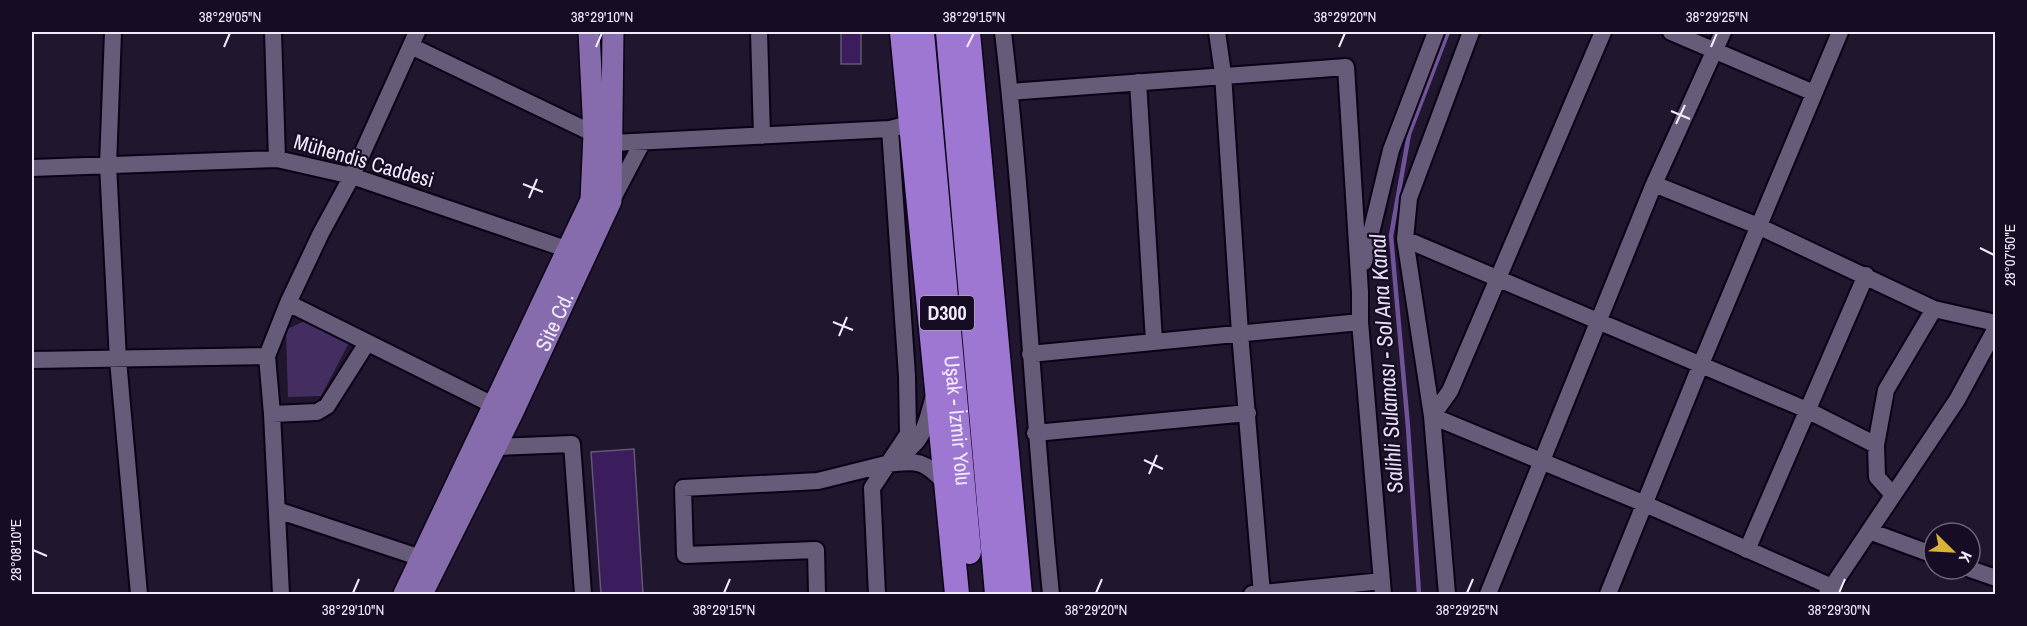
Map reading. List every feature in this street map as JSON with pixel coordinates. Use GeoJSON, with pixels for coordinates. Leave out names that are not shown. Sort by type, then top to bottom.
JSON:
{"type":"FeatureCollection","features":[{"type":"Feature","properties":{"kind":"highway"},"geometry":{"type":"LineString","coordinates":[[902,32],[899,127],[960,592]]}},
{"type":"Feature","properties":{"kind":"highway","name":"Uşak - İzmir Yolu"},"geometry":{"type":"LineString","coordinates":[[922,32],[960,592]]}},
{"type":"Feature","properties":{"kind":"highway","name":"Uşak - İzmir Yolu"},"geometry":{"type":"LineString","coordinates":[[948,32],[998,594]]}},
{"type":"Feature","properties":{"kind":"highway"},"geometry":{"type":"LineString","coordinates":[[968,32],[1020,594]]}},
{"type":"Feature","properties":{"kind":"main road","name":"Site Cd."},"geometry":{"type":"LineString","coordinates":[[422,594],[496,447],[503,410],[591,200],[594,134],[589,32]]}},
{"type":"Feature","properties":{"kind":"main road","name":"Site Cd."},"geometry":{"type":"LineString","coordinates":[[404,594],[421,558],[503,410],[611,201],[613,32]]}},
{"type":"Feature","properties":{"kind":"street"},"geometry":{"type":"LineString","coordinates":[[113,32],[108,165],[118,360],[139,594]]}},
{"type":"Feature","properties":{"kind":"street"},"geometry":{"type":"LineString","coordinates":[[273,32],[277,159]]}},
{"type":"Feature","properties":{"kind":"street"},"geometry":{"type":"LineString","coordinates":[[759,32],[762,136]]}},
{"type":"Feature","properties":{"kind":"street"},"geometry":{"type":"LineString","coordinates":[[1004,32],[1035,433],[1051,594]]}},
{"type":"Feature","properties":{"kind":"street"},"geometry":{"type":"LineString","coordinates":[[1010,92],[1223,74],[1346,67],[1360,322],[1383,588],[1259,594],[1223,74],[1217,32]]}},
{"type":"Feature","properties":{"kind":"street"},"geometry":{"type":"LineString","coordinates":[[1360,292],[1370,232],[1391,150],[1437,32]]}},
{"type":"Feature","properties":{"kind":"street"},"geometry":{"type":"LineString","coordinates":[[1447,594],[1432,416],[1406,239],[1409,198],[1471,32]]}},
{"type":"Feature","properties":{"kind":"street"},"geometry":{"type":"LineString","coordinates":[[1432,416],[1450,391],[1604,32]]}},
{"type":"Feature","properties":{"kind":"street"},"geometry":{"type":"LineString","coordinates":[[1671,32],[1814,93]]}},
{"type":"Feature","properties":{"kind":"street"},"geometry":{"type":"LineString","coordinates":[[1488,594],[1654,184],[1723,32]]}},
{"type":"Feature","properties":{"kind":"street"},"geometry":{"type":"LineString","coordinates":[[1608,594],[1840,32]]}},
{"type":"Feature","properties":{"kind":"street"},"geometry":{"type":"LineString","coordinates":[[281,594],[267,356],[288,303],[321,233],[352,176],[414,39],[613,143],[899,127],[908,434],[872,488],[877,594]]}},
{"type":"Feature","properties":{"kind":"street"},"geometry":{"type":"LineString","coordinates":[[1138,82],[1154,341]]}},
{"type":"Feature","properties":{"kind":"street"},"geometry":{"type":"LineString","coordinates":[[611,201],[642,142]]}},
{"type":"Feature","properties":{"kind":"street","name":"Mühendis Caddesi"},"geometry":{"type":"LineString","coordinates":[[32,168],[277,159],[352,176],[569,250]]}},
{"type":"Feature","properties":{"kind":"street"},"geometry":{"type":"LineString","coordinates":[[1654,184],[1758,226],[1934,309],[1995,323]]}},
{"type":"Feature","properties":{"kind":"street"},"geometry":{"type":"LineString","coordinates":[[1406,239],[1807,410],[1876,444]]}},
{"type":"Feature","properties":{"kind":"street"},"geometry":{"type":"LineString","coordinates":[[1747,550],[1866,275]]}},
{"type":"Feature","properties":{"kind":"street"},"geometry":{"type":"LineString","coordinates":[[288,303],[503,410]]}},
{"type":"Feature","properties":{"kind":"street"},"geometry":{"type":"LineString","coordinates":[[1893,495],[1877,477],[1876,444],[1886,390],[1934,309]]}},
{"type":"Feature","properties":{"kind":"street"},"geometry":{"type":"LineString","coordinates":[[1030,354],[1360,322]]}},
{"type":"Feature","properties":{"kind":"street"},"geometry":{"type":"LineString","coordinates":[[1432,416],[1646,504],[1747,550],[1829,591],[1957,400],[1995,328]]}},
{"type":"Feature","properties":{"kind":"street"},"geometry":{"type":"LineString","coordinates":[[272,414],[317,412],[327,406],[368,343]]}},
{"type":"Feature","properties":{"kind":"street"},"geometry":{"type":"LineString","coordinates":[[32,360],[267,356]]}},
{"type":"Feature","properties":{"kind":"street"},"geometry":{"type":"LineString","coordinates":[[886,464],[910,451],[925,431],[935,392]]}},
{"type":"Feature","properties":{"kind":"street"},"geometry":{"type":"LineString","coordinates":[[1035,433],[1248,413]]}},
{"type":"Feature","properties":{"kind":"street"},"geometry":{"type":"LineString","coordinates":[[496,447],[572,444],[583,594]]}},
{"type":"Feature","properties":{"kind":"street"},"geometry":{"type":"LineString","coordinates":[[817,594],[816,550],[685,555],[682,488],[818,481],[886,464],[910,461],[929,466],[946,484]]}},
{"type":"Feature","properties":{"kind":"street"},"geometry":{"type":"LineString","coordinates":[[277,510],[421,558]]}},
{"type":"Feature","properties":{"kind":"street"},"geometry":{"type":"LineString","coordinates":[[1869,531],[1922,551]]}},
{"type":"Feature","properties":{"kind":"shaded area"},"geometry":{"type":"Polygon","coordinates":[[[304,321],[349,343],[321,396],[288,397],[286,330],[304,321]]]}},
{"type":"Feature","properties":{"kind":"building"},"geometry":{"type":"Polygon","coordinates":[[[841,32],[861,32],[861,64],[841,64],[841,32]]]}},
{"type":"Feature","properties":{"kind":"building"},"geometry":{"type":"Polygon","coordinates":[[[634,449],[643,594],[601,594],[591,452],[634,449]]]}},
{"type":"Feature","properties":{"kind":"waterway","name":"Salihli Sulaması - Sol Ana Kanal"},"geometry":{"type":"LineString","coordinates":[[1419,594],[1408,427],[1391,236],[1409,134],[1448,32]]}}]}
